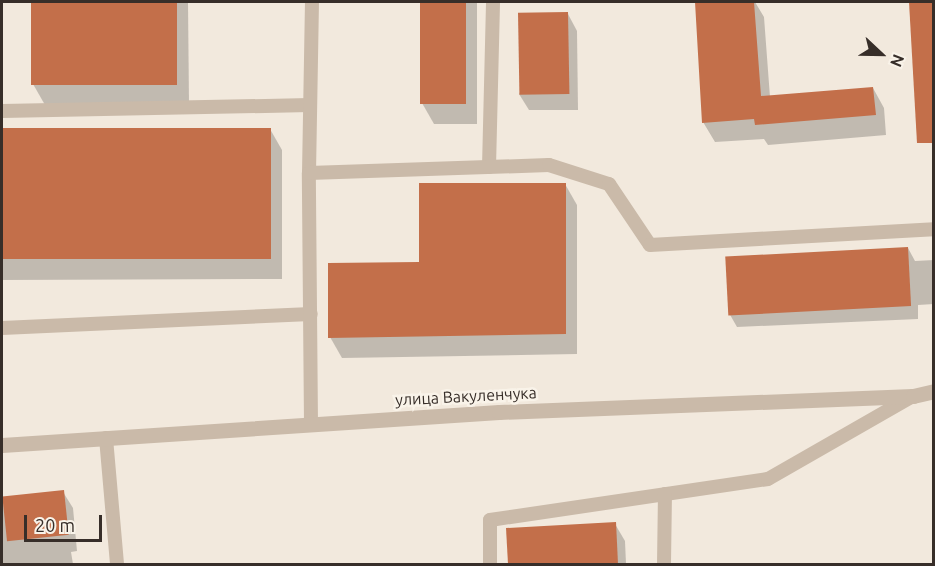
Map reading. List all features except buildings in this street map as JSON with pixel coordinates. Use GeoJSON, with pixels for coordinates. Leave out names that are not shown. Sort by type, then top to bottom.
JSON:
{"type":"FeatureCollection","features":[{"type":"Feature","properties":{"kind":"street","name":"улица Вакуленчука"},"geometry":{"type":"LineString","coordinates":[[2,445],[499,412],[913,396],[933,391]]}},
{"type":"Feature","properties":{"kind":"lane"},"geometry":{"type":"LineString","coordinates":[[311,424],[309,173],[312,2]]}},
{"type":"Feature","properties":{"kind":"lane"},"geometry":{"type":"LineString","coordinates":[[489,167],[493,2]]}},
{"type":"Feature","properties":{"kind":"lane"},"geometry":{"type":"LineString","coordinates":[[2,111],[310,105]]}},
{"type":"Feature","properties":{"kind":"lane"},"geometry":{"type":"LineString","coordinates":[[309,173],[549,165],[609,184],[650,245],[933,230]]}},
{"type":"Feature","properties":{"kind":"lane"},"geometry":{"type":"LineString","coordinates":[[2,328],[311,314]]}},
{"type":"Feature","properties":{"kind":"lane"},"geometry":{"type":"LineString","coordinates":[[490,564],[490,520],[768,479],[913,396]]}},
{"type":"Feature","properties":{"kind":"lane"},"geometry":{"type":"LineString","coordinates":[[106,438],[117,564]]}},
{"type":"Feature","properties":{"kind":"lane"},"geometry":{"type":"LineString","coordinates":[[664,564],[665,494]]}}]}
